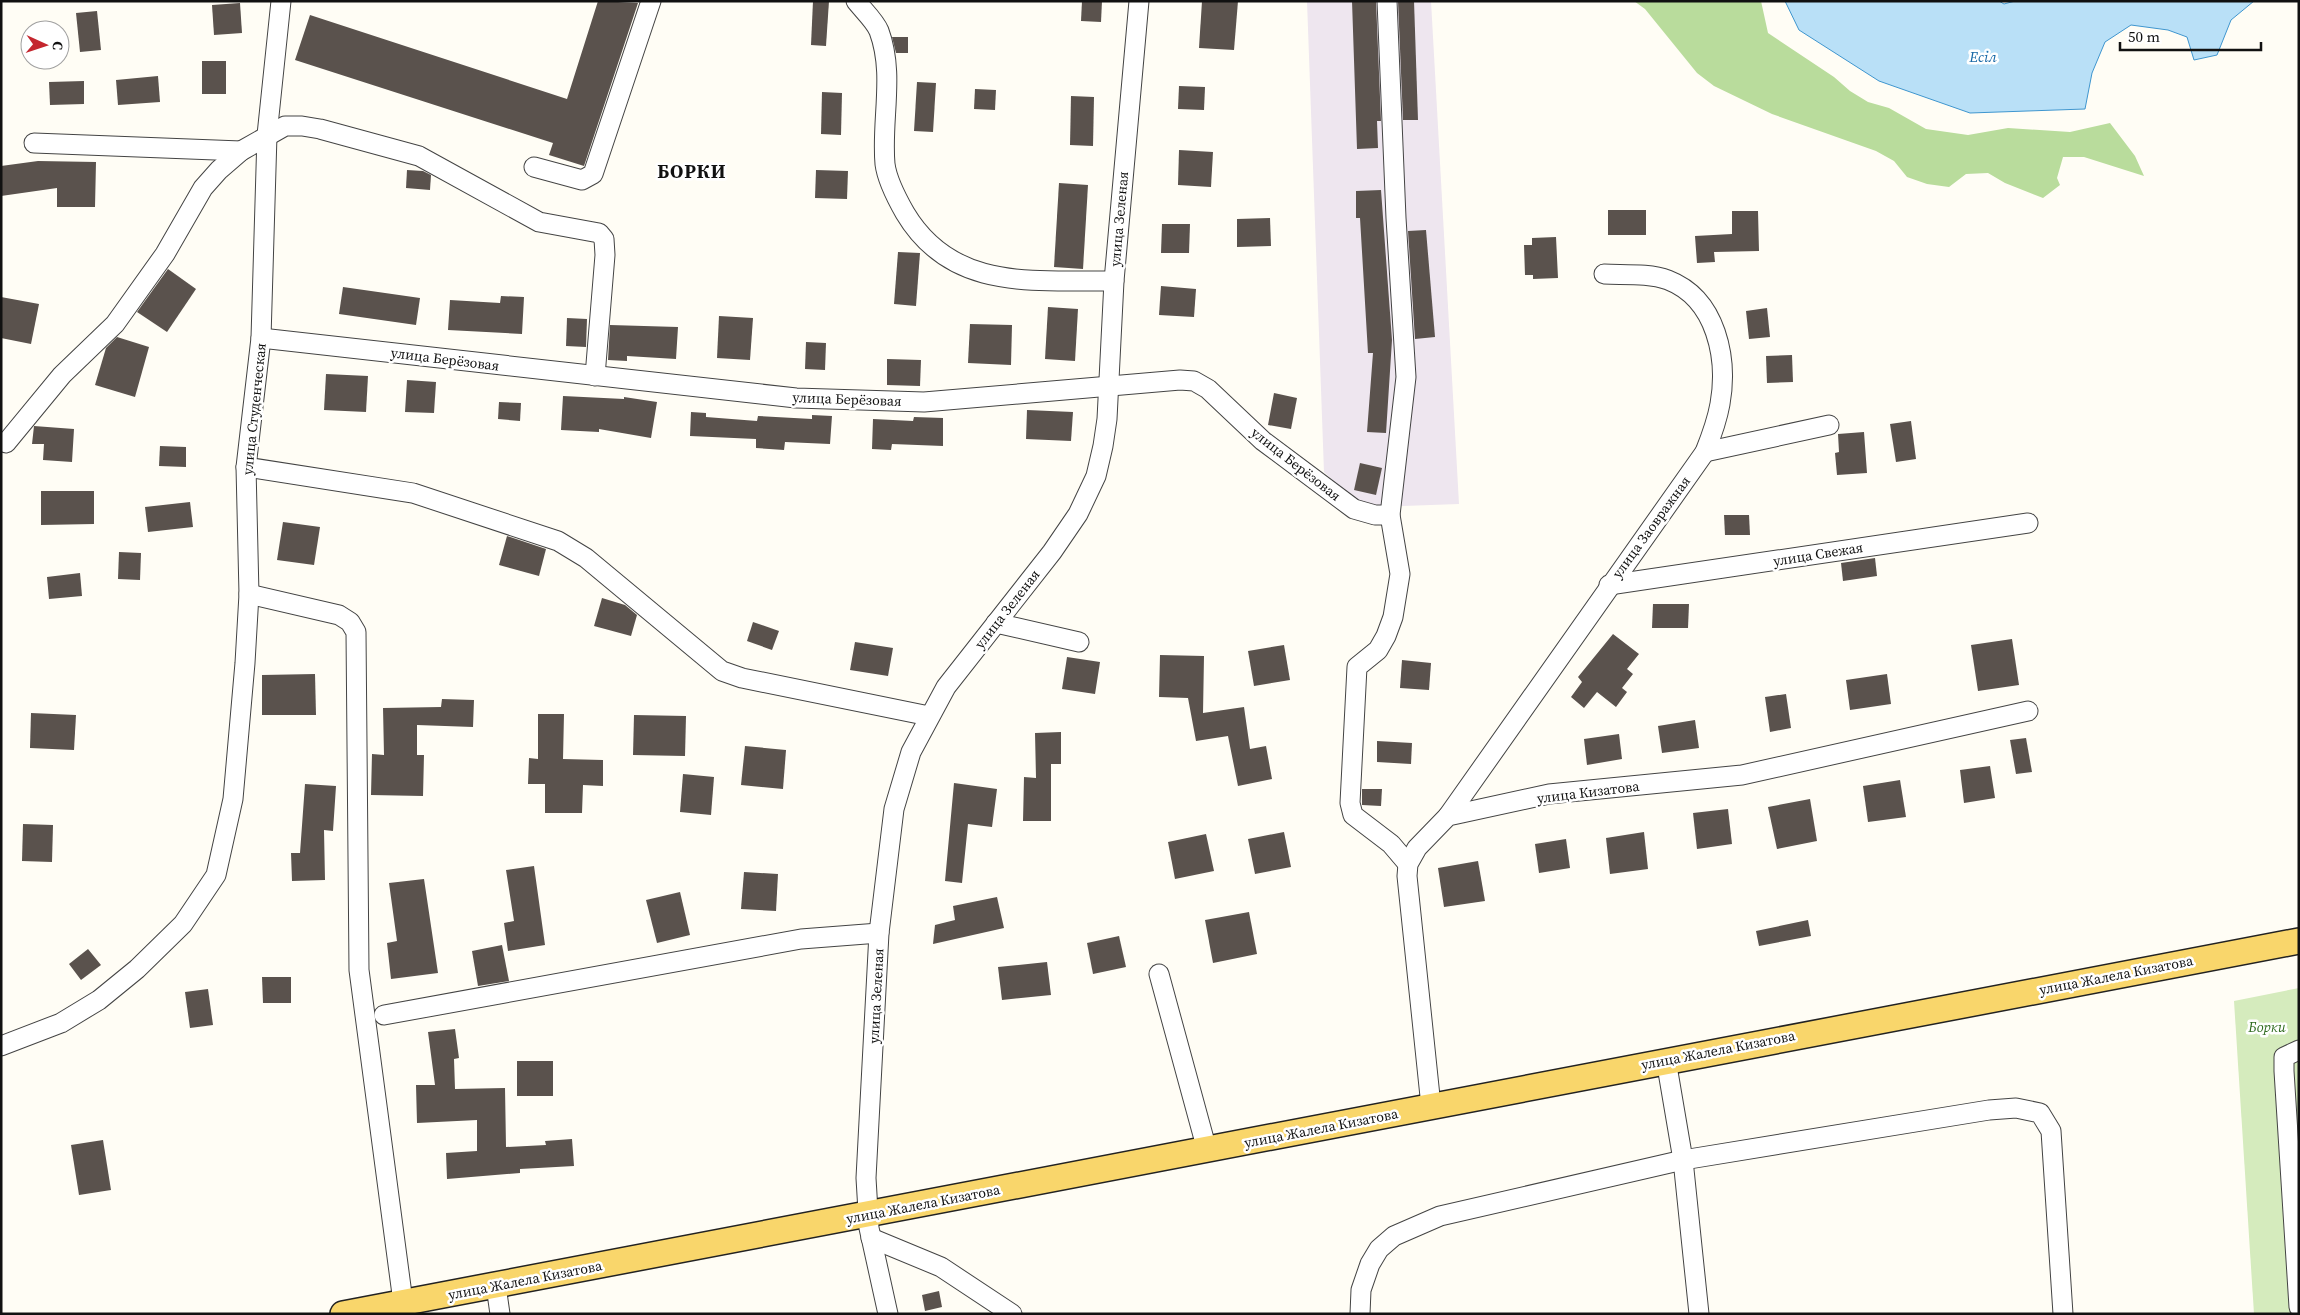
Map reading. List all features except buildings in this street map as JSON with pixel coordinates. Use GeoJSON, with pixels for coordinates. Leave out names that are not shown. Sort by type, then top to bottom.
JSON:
{"type":"FeatureCollection","features":[{"type":"Feature","properties":{"kind":"main road","name":"улица Жалела Кизатова"},"geometry":{"type":"LineString","coordinates":[[343,1314],[1207,1150],[1666,1060],[2299,941]]}},
{"type":"Feature","properties":{"kind":"street","name":"улица Студенческая"},"geometry":{"type":"LineString","coordinates":[[1,1046],[61,1023],[99,1000],[138,969],[183,924],[216,875],[233,799],[249,594],[246,467],[261,338],[267,135],[281,1]]}},
{"type":"Feature","properties":{"kind":"street"},"geometry":{"type":"LineString","coordinates":[[534,167],[582,180],[593,174],[650,1]]}},
{"type":"Feature","properties":{"kind":"street"},"geometry":{"type":"LineString","coordinates":[[856,1],[879,30],[887,68],[885,165],[897,199],[916,230],[944,257],[977,273],[1020,279],[1114,282]]}},
{"type":"Feature","properties":{"kind":"street","name":"улица Зеленая"},"geometry":{"type":"LineString","coordinates":[[888,1314],[868,1214],[866,1178],[879,933],[894,809],[911,752],[946,687],[1078,514],[1096,476],[1103,446],[1109,386],[1114,282],[1139,1]]}},
{"type":"Feature","properties":{"kind":"street"},"geometry":{"type":"LineString","coordinates":[[1386,1],[1396,218],[1406,377],[1390,515],[1400,574],[1399,592],[1386,636],[1378,650],[1357,667],[1350,804],[1353,815],[1391,844],[1408,864]]}},
{"type":"Feature","properties":{"kind":"street"},"geometry":{"type":"LineString","coordinates":[[6,444],[62,375],[115,324],[165,254],[203,188],[219,170],[241,151],[285,126],[302,126],[419,156],[539,222],[599,233],[604,239],[605,255],[595,376]]}},
{"type":"Feature","properties":{"kind":"street"},"geometry":{"type":"LineString","coordinates":[[34,143],[241,151]]}},
{"type":"Feature","properties":{"kind":"street","name":"улица Заовражная"},"geometry":{"type":"LineString","coordinates":[[1448,816],[1609,585],[1705,452],[1720,404],[1722,381],[1720,348],[1714,324],[1702,305],[1687,292],[1669,281],[1650,276],[1604,274]]}},
{"type":"Feature","properties":{"kind":"street","name":"улица Берёзовая"},"geometry":{"type":"LineString","coordinates":[[261,338],[796,398],[924,402],[1180,380],[1194,381],[1208,389],[1263,442],[1354,509],[1375,515],[1390,515]]}},
{"type":"Feature","properties":{"kind":"street"},"geometry":{"type":"LineString","coordinates":[[1705,452],[1829,426]]}},
{"type":"Feature","properties":{"kind":"street"},"geometry":{"type":"LineString","coordinates":[[246,467],[413,493],[558,541],[586,558],[722,671],[742,678],[929,716]]}},
{"type":"Feature","properties":{"kind":"street","name":"улица Свежая"},"geometry":{"type":"LineString","coordinates":[[1609,585],[2028,523]]}},
{"type":"Feature","properties":{"kind":"street"},"geometry":{"type":"LineString","coordinates":[[249,594],[339,615],[350,622],[356,632],[359,970],[403,1302]]}},
{"type":"Feature","properties":{"kind":"street"},"geometry":{"type":"LineString","coordinates":[[996,623],[1079,642]]}},
{"type":"Feature","properties":{"kind":"street","name":"улица Кизатова"},"geometry":{"type":"LineString","coordinates":[[1448,816],[1549,794],[1742,775],[2028,711]]}},
{"type":"Feature","properties":{"kind":"street"},"geometry":{"type":"LineString","coordinates":[[1431,1106],[1408,901],[1408,864],[1417,848],[1448,816]]}},
{"type":"Feature","properties":{"kind":"street"},"geometry":{"type":"LineString","coordinates":[[384,1015],[802,938],[879,933]]}},
{"type":"Feature","properties":{"kind":"street"},"geometry":{"type":"LineString","coordinates":[[1160,974],[1207,1150]]}},
{"type":"Feature","properties":{"kind":"street"},"geometry":{"type":"LineString","coordinates":[[2299,1050],[2284,1057],[2284,1071],[2299,1307]]}},
{"type":"Feature","properties":{"kind":"street"},"geometry":{"type":"LineString","coordinates":[[1666,1060],[1683,1160],[1699,1314]]}},
{"type":"Feature","properties":{"kind":"street"},"geometry":{"type":"LineString","coordinates":[[1360,1314],[1361,1290],[1370,1264],[1380,1249],[1394,1236],[1440,1216],[1683,1160],[1989,1110],[2016,1108],[2040,1113],[2051,1131],[2063,1314]]}},
{"type":"Feature","properties":{"kind":"street"},"geometry":{"type":"LineString","coordinates":[[872,1238],[941,1267],[1012,1314]]}},
{"type":"Feature","properties":{"kind":"street"},"geometry":{"type":"LineString","coordinates":[[496,1286],[500,1314]]}},
{"type":"Feature","properties":{"kind":"shaded area"},"geometry":{"type":"Polygon","coordinates":[[[1307,1],[1431,1],[1459,504],[1375,507],[1355,501],[1324,472],[1307,1]]]}},
{"type":"Feature","properties":{"kind":"green space"},"geometry":{"type":"Polygon","coordinates":[[[1634,1],[1761,1],[1768,33],[1868,102],[1889,108],[1926,129],[1968,135],[2008,128],[2070,132],[2110,123],[2135,156],[2144,176],[2084,157],[2063,157],[2057,178],[2060,185],[2043,198],[2005,183],[1988,173],[1966,174],[1949,187],[1927,184],[1907,177],[1894,161],[1876,151],[1772,114],[1714,86],[1697,73],[1645,9],[1634,1]]]}},
{"type":"Feature","properties":{"kind":"green space","name":"Борки"},"geometry":{"type":"Polygon","coordinates":[[[2299,988],[2299,1314],[2254,1314],[2234,1001],[2299,988]]]}},
{"type":"Feature","properties":{"kind":"water","name":"Есіл"},"geometry":{"type":"Polygon","coordinates":[[[1785,1],[1999,1],[2004,4],[2015,1],[2254,1],[2231,20],[2217,55],[2194,60],[2187,37],[2168,30],[2131,25],[2105,42],[2092,73],[2085,109],[1970,113],[1879,81],[1799,30],[1785,1]]]}},
{"type":"Feature","properties":{"kind":"district","name":"БОРКИ"},"geometry":{"type":"Point","coordinates":[692,171]}}]}
